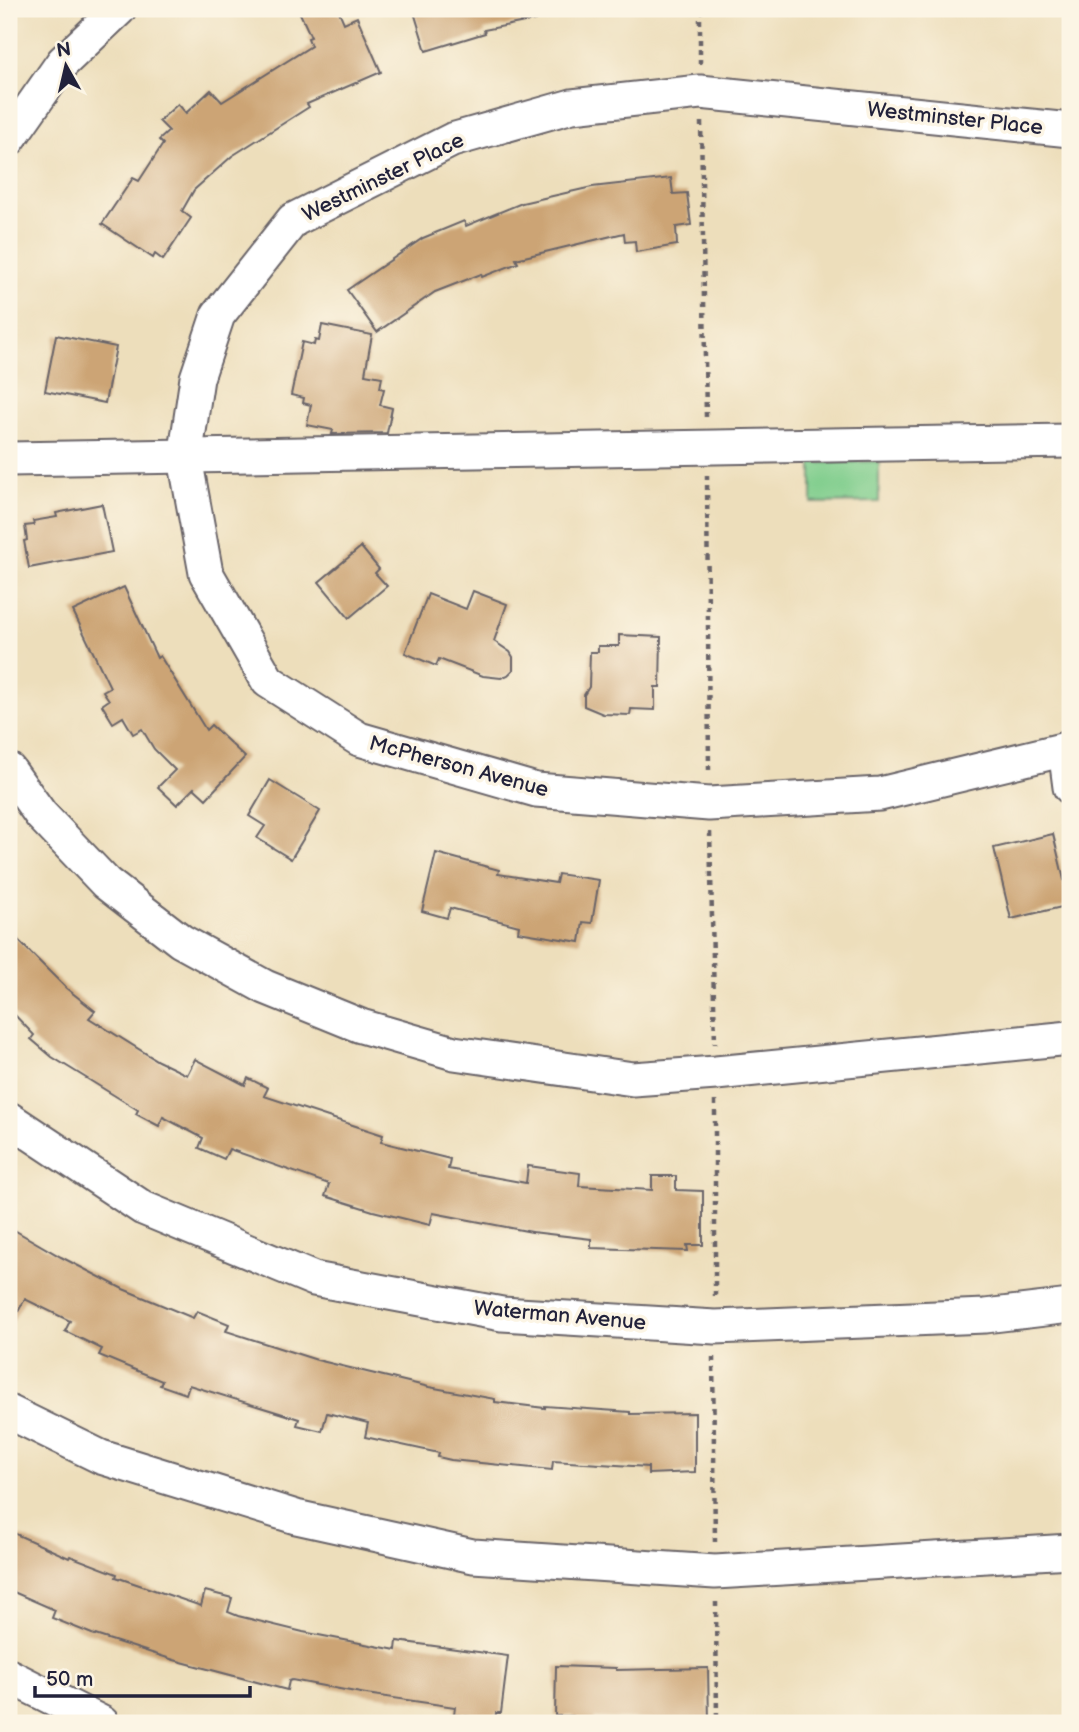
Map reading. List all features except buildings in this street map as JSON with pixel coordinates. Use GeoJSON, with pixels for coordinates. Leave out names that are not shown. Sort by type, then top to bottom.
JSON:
{"type":"FeatureCollection","features":[{"type":"Feature","properties":{"kind":"street"},"geometry":{"type":"LineString","coordinates":[[9,139],[63,62],[119,9]]}},
{"type":"Feature","properties":{"kind":"street","name":"Westminster Place"},"geometry":{"type":"LineString","coordinates":[[185,458],[197,378],[218,315],[293,220],[452,140],[572,106],[700,92],[1070,130]]}},
{"type":"Feature","properties":{"kind":"street"},"geometry":{"type":"LineString","coordinates":[[9,459],[1070,441]]}},
{"type":"Feature","properties":{"kind":"street","name":"McPherson Avenue"},"geometry":{"type":"LineString","coordinates":[[185,458],[206,573],[268,681],[359,739],[536,790],[709,804],[880,794],[1068,749]]}},
{"type":"Feature","properties":{"kind":"street"},"geometry":{"type":"LineString","coordinates":[[1068,749],[1070,787]]}},
{"type":"Feature","properties":{"kind":"street"},"geometry":{"type":"LineString","coordinates":[[9,770],[41,815],[106,883],[181,941],[265,987],[361,1026],[454,1053],[634,1079],[1070,1038]]}},
{"type":"Feature","properties":{"kind":"street","name":"Waterman Avenue"},"geometry":{"type":"LineString","coordinates":[[9,1119],[143,1209],[314,1279],[502,1314],[715,1327],[985,1317],[1070,1306]]}},
{"type":"Feature","properties":{"kind":"street"},"geometry":{"type":"LineString","coordinates":[[9,1412],[101,1457],[296,1517],[474,1556],[715,1572],[1070,1551]]}},
{"type":"Feature","properties":{"kind":"street"},"geometry":{"type":"LineString","coordinates":[[9,1676],[102,1723]]}},
{"type":"Feature","properties":{"kind":"path"},"geometry":{"type":"LineString","coordinates":[[700,9],[709,804],[716,1073],[717,1723]]}},
{"type":"Feature","properties":{"kind":"green space"},"geometry":{"type":"Polygon","coordinates":[[[879,461],[879,502],[812,503],[812,463],[879,461]]]}}]}
